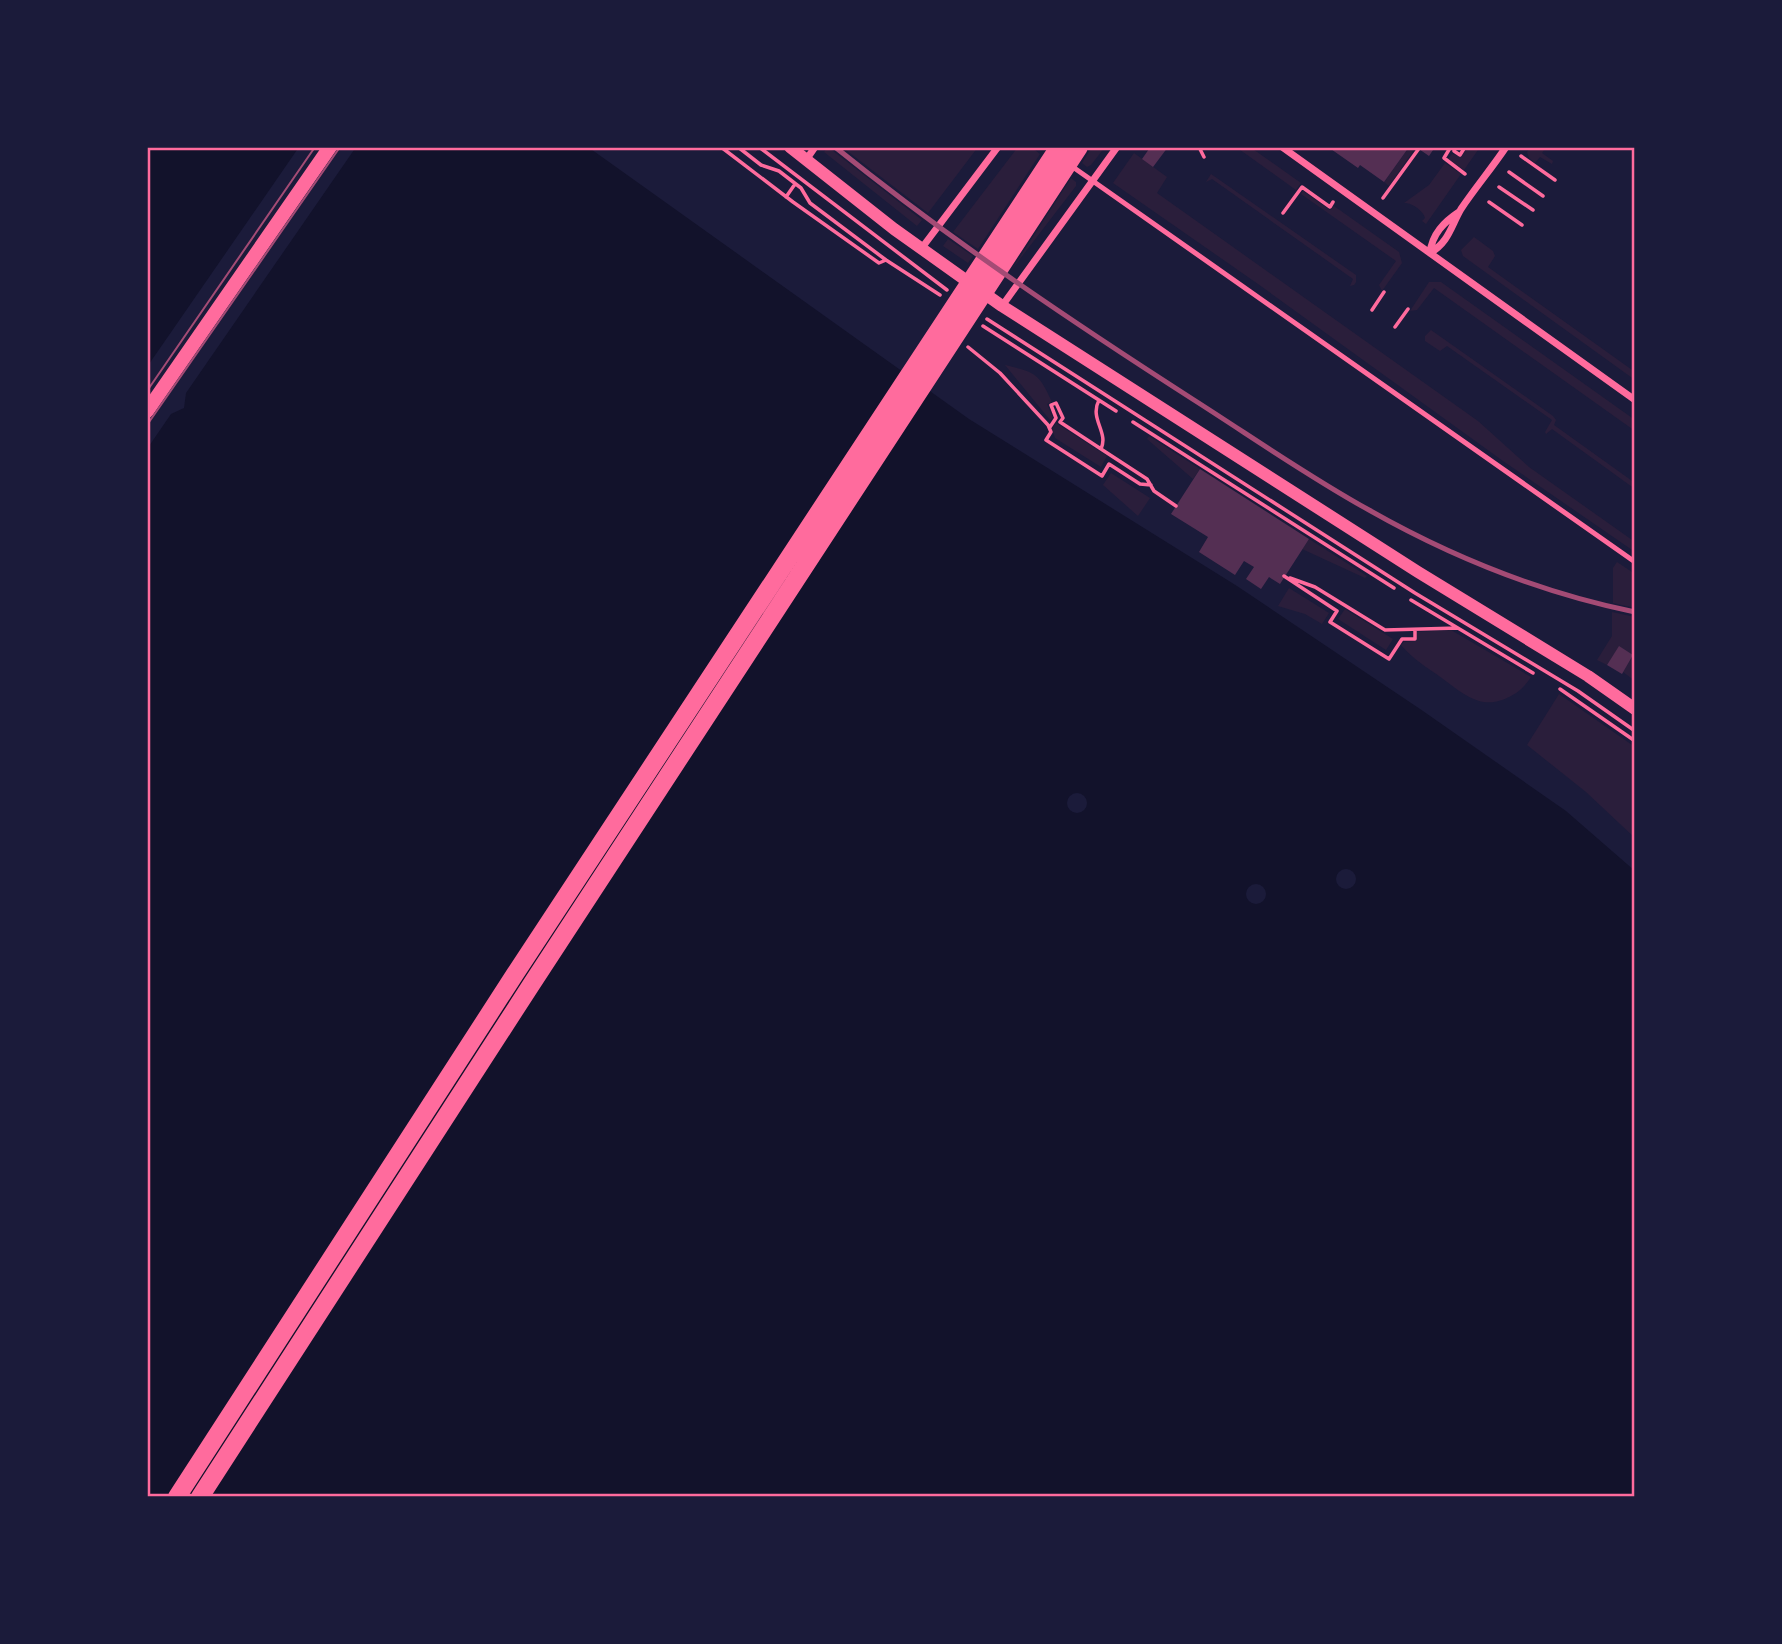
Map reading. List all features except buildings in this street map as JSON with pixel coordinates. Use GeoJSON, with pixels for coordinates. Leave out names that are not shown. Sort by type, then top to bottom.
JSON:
{"type":"FeatureCollection","features":[{"type":"Feature","properties":{"kind":"main road"},"geometry":{"type":"LineString","coordinates":[[147,411],[330,147]]}},
{"type":"Feature","properties":{"kind":"main road"},"geometry":{"type":"LineString","coordinates":[[177,1497],[515,974],[1059,147]]}},
{"type":"Feature","properties":{"kind":"main road"},"geometry":{"type":"LineString","coordinates":[[200,1497],[1079,147]]}},
{"type":"Feature","properties":{"kind":"street"},"geometry":{"type":"LineString","coordinates":[[790,147],[921,249],[1002,306],[1441,587],[1588,676],[1635,709]]}},
{"type":"Feature","properties":{"kind":"street"},"geometry":{"type":"LineString","coordinates":[[806,160],[816,147]]}},
{"type":"Feature","properties":{"kind":"street"},"geometry":{"type":"LineString","coordinates":[[921,249],[998,147]]}},
{"type":"Feature","properties":{"kind":"street"},"geometry":{"type":"LineString","coordinates":[[1002,306],[1117,147]]}},
{"type":"Feature","properties":{"kind":"street"},"geometry":{"type":"LineString","coordinates":[[1282,147],[1635,400]]}},
{"type":"Feature","properties":{"kind":"street"},"geometry":{"type":"LineString","coordinates":[[1430,253],[1436,234],[1449,219],[1460,212],[1507,147]]}},
{"type":"Feature","properties":{"kind":"lane"},"geometry":{"type":"LineString","coordinates":[[1046,147],[1092,182],[1635,562]]}},
{"type":"Feature","properties":{"kind":"path"},"geometry":{"type":"LineString","coordinates":[[721,147],[785,198],[876,261],[882,263],[886,260]]}},
{"type":"Feature","properties":{"kind":"path"},"geometry":{"type":"LineString","coordinates":[[738,147],[761,165],[776,169],[806,192],[810,203],[886,260],[945,299]]}},
{"type":"Feature","properties":{"kind":"path"},"geometry":{"type":"LineString","coordinates":[[759,147],[949,292]]}},
{"type":"Feature","properties":{"kind":"path"},"geometry":{"type":"LineString","coordinates":[[1199,147],[1204,157]]}},
{"type":"Feature","properties":{"kind":"path"},"geometry":{"type":"LineString","coordinates":[[1383,198],[1420,147]]}},
{"type":"Feature","properties":{"kind":"path"},"geometry":{"type":"LineString","coordinates":[[1465,147],[1460,155],[1452,149],[1444,158],[1465,174]]}},
{"type":"Feature","properties":{"kind":"path"},"geometry":{"type":"LineString","coordinates":[[1521,156],[1555,180]]}},
{"type":"Feature","properties":{"kind":"path"},"geometry":{"type":"LineString","coordinates":[[1509,172],[1543,196]]}},
{"type":"Feature","properties":{"kind":"path"},"geometry":{"type":"LineString","coordinates":[[785,198],[795,184]]}},
{"type":"Feature","properties":{"kind":"path"},"geometry":{"type":"LineString","coordinates":[[1283,213],[1302,187],[1330,207],[1333,202]]}},
{"type":"Feature","properties":{"kind":"path"},"geometry":{"type":"LineString","coordinates":[[1499,187],[1533,210]]}},
{"type":"Feature","properties":{"kind":"path"},"geometry":{"type":"LineString","coordinates":[[1489,202],[1522,225]]}},
{"type":"Feature","properties":{"kind":"path"},"geometry":{"type":"LineString","coordinates":[[1372,310],[1384,292]]}},
{"type":"Feature","properties":{"kind":"path"},"geometry":{"type":"LineString","coordinates":[[1395,327],[1408,309]]}},
{"type":"Feature","properties":{"kind":"path"},"geometry":{"type":"LineString","coordinates":[[982,315],[1415,593],[1571,687],[1635,731]]}},
{"type":"Feature","properties":{"kind":"path"},"geometry":{"type":"LineString","coordinates":[[978,322],[1116,411]]}},
{"type":"Feature","properties":{"kind":"path"},"geometry":{"type":"LineString","coordinates":[[963,344],[1000,373],[1050,428]]}},
{"type":"Feature","properties":{"kind":"path"},"geometry":{"type":"LineString","coordinates":[[1099,400],[1095,413],[1103,440],[1101,449]]}},
{"type":"Feature","properties":{"kind":"path"},"geometry":{"type":"LineString","coordinates":[[1151,485],[1136,482],[1109,464],[1102,476],[1046,440],[1056,418],[1051,405],[1056,404],[1063,418],[1060,422],[1147,479],[1151,485],[1154,491],[1177,506]]}},
{"type":"Feature","properties":{"kind":"path"},"geometry":{"type":"LineString","coordinates":[[1133,422],[1394,588]]}},
{"type":"Feature","properties":{"kind":"path"},"geometry":{"type":"LineString","coordinates":[[1415,630],[1415,639],[1402,639],[1389,659],[1330,622],[1337,611],[1284,576],[1315,587],[1383,629],[1458,628]]}},
{"type":"Feature","properties":{"kind":"path"},"geometry":{"type":"LineString","coordinates":[[1411,600],[1533,673]]}},
{"type":"Feature","properties":{"kind":"path"},"geometry":{"type":"LineString","coordinates":[[1560,689],[1635,741]]}},
{"type":"Feature","properties":{"kind":"shaded area"},"geometry":{"type":"Polygon","coordinates":[[[147,147],[588,147],[969,419],[1237,586],[1423,711],[1566,811],[1635,871],[1635,1497],[147,1497],[147,147]]]}},
{"type":"Feature","properties":{"kind":"shaded area"},"geometry":{"type":"Polygon","coordinates":[[[828,147],[922,220],[917,226],[824,152],[828,147]]]}},
{"type":"Feature","properties":{"kind":"shaded area"},"geometry":{"type":"Polygon","coordinates":[[[842,147],[978,147],[928,213],[842,147]]]}},
{"type":"Feature","properties":{"kind":"shaded area"},"geometry":{"type":"Polygon","coordinates":[[[1018,147],[1031,147],[1040,154],[978,249],[953,232],[1018,147]]]}},
{"type":"Feature","properties":{"kind":"shaded area"},"geometry":{"type":"Polygon","coordinates":[[[1092,147],[1105,147],[1087,167],[1082,163],[1092,147]]]}},
{"type":"Feature","properties":{"kind":"shaded area"},"geometry":{"type":"Polygon","coordinates":[[[1236,147],[1250,147],[1301,183],[1296,190],[1236,147]]]}},
{"type":"Feature","properties":{"kind":"shaded area"},"geometry":{"type":"Polygon","coordinates":[[[1409,147],[1416,147],[1389,186],[1384,182],[1409,147]]]}},
{"type":"Feature","properties":{"kind":"shaded area"},"geometry":{"type":"Polygon","coordinates":[[[1468,147],[1480,147],[1464,170],[1448,159],[1452,154],[1461,157],[1468,147]]]}},
{"type":"Feature","properties":{"kind":"shaded area"},"geometry":{"type":"Polygon","coordinates":[[[1531,147],[1546,147],[1542,153],[1553,161],[1552,164],[1540,157],[1535,163],[1527,152],[1531,147]]]}},
{"type":"Feature","properties":{"kind":"shaded area"},"geometry":{"type":"Polygon","coordinates":[[[1134,153],[1167,177],[1157,193],[1478,421],[1529,467],[1635,542],[1635,552],[1113,183],[1134,153]]]}},
{"type":"Feature","properties":{"kind":"shaded area"},"geometry":{"type":"Polygon","coordinates":[[[1445,163],[1461,174],[1426,224],[1422,221],[1425,218],[1420,210],[1404,203],[1429,185],[1445,163]]]}},
{"type":"Feature","properties":{"kind":"shaded area"},"geometry":{"type":"Polygon","coordinates":[[[1211,174],[1356,275],[1354,285],[1350,286],[1353,279],[1212,179],[1206,182],[1211,174]]]}},
{"type":"Feature","properties":{"kind":"shaded area"},"geometry":{"type":"Polygon","coordinates":[[[1071,178],[1076,182],[1076,186],[1010,272],[1071,178]]]}},
{"type":"Feature","properties":{"kind":"shaded area"},"geometry":{"type":"Polygon","coordinates":[[[1303,191],[1330,210],[1334,206],[1399,252],[1402,263],[1382,291],[1379,285],[1396,261],[1301,194],[1303,191]]]}},
{"type":"Feature","properties":{"kind":"shaded area"},"geometry":{"type":"Polygon","coordinates":[[[1474,237],[1493,251],[1495,256],[1488,267],[1635,372],[1635,380],[1463,256],[1461,250],[1474,237]]]}},
{"type":"Feature","properties":{"kind":"shaded area"},"geometry":{"type":"Polygon","coordinates":[[[948,239],[973,256],[968,263],[943,246],[948,239]]]}},
{"type":"Feature","properties":{"kind":"shaded area"},"geometry":{"type":"Polygon","coordinates":[[[1429,282],[1441,282],[1635,420],[1635,431],[1434,288],[1417,310],[1410,311],[1429,282]]]}},
{"type":"Feature","properties":{"kind":"shaded area"},"geometry":{"type":"Polygon","coordinates":[[[1431,330],[1553,416],[1556,420],[1554,425],[1635,483],[1635,489],[1552,429],[1546,434],[1552,420],[1447,346],[1440,351],[1425,341],[1425,336],[1431,330]]]}},
{"type":"Feature","properties":{"kind":"shaded area"},"geometry":{"type":"Polygon","coordinates":[[[1005,365],[1030,372],[1039,379],[1052,402],[1047,404],[1053,418],[1050,420],[1005,365]]]}},
{"type":"Feature","properties":{"kind":"shaded area"},"geometry":{"type":"Polygon","coordinates":[[[1056,423],[1107,456],[1101,467],[1055,438],[1052,429],[1056,423]]]}},
{"type":"Feature","properties":{"kind":"shaded area"},"geometry":{"type":"Polygon","coordinates":[[[1149,436],[1200,469],[1193,479],[1147,439],[1149,436]]]}},
{"type":"Feature","properties":{"kind":"shaded area"},"geometry":{"type":"Polygon","coordinates":[[[1111,473],[1150,498],[1138,516],[1103,485],[1111,473]]]}},
{"type":"Feature","properties":{"kind":"shaded area"},"geometry":{"type":"Polygon","coordinates":[[[1309,539],[1367,576],[1365,578],[1302,549],[1309,539]]]}},
{"type":"Feature","properties":{"kind":"shaded area"},"geometry":{"type":"Polygon","coordinates":[[[1617,562],[1635,574],[1635,608],[1613,603],[1613,568],[1617,562]]]}},
{"type":"Feature","properties":{"kind":"shaded area"},"geometry":{"type":"Polygon","coordinates":[[[1289,588],[1329,613],[1322,624],[1305,614],[1278,606],[1289,588]]]}},
{"type":"Feature","properties":{"kind":"shaded area"},"geometry":{"type":"Polygon","coordinates":[[[1345,609],[1393,639],[1386,650],[1338,619],[1345,609]]]}},
{"type":"Feature","properties":{"kind":"shaded area"},"geometry":{"type":"Polygon","coordinates":[[[1612,612],[1635,617],[1635,681],[1623,672],[1633,655],[1619,647],[1607,665],[1597,660],[1612,636],[1612,612]]]}},
{"type":"Feature","properties":{"kind":"shaded area"},"geometry":{"type":"Polygon","coordinates":[[[1451,630],[1531,677],[1519,691],[1507,698],[1484,702],[1461,692],[1424,666],[1401,645],[1404,642],[1417,641],[1417,632],[1451,630]]]}},
{"type":"Feature","properties":{"kind":"shaded area"},"geometry":{"type":"Polygon","coordinates":[[[1559,694],[1635,747],[1635,838],[1586,792],[1527,745],[1559,694]]]}},
{"type":"Feature","properties":{"kind":"pier"},"geometry":{"type":"Polygon","coordinates":[[[299,147],[356,147],[186,393],[184,408],[171,414],[147,449],[147,367],[299,147]]]}},
{"type":"Feature","properties":{"kind":"pier"},"geometry":{"type":"Polygon","coordinates":[[[1073,793],[1081,793],[1087,803],[1081,813],[1073,813],[1067,807],[1067,799],[1073,793]]]}},
{"type":"Feature","properties":{"kind":"pier"},"geometry":{"type":"Polygon","coordinates":[[[1346,869],[1353,872],[1356,879],[1353,886],[1346,889],[1339,886],[1336,879],[1339,872],[1346,869]]]}},
{"type":"Feature","properties":{"kind":"pier"},"geometry":{"type":"Polygon","coordinates":[[[1256,884],[1263,887],[1266,894],[1263,901],[1256,904],[1249,901],[1246,894],[1249,887],[1256,884]]]}},
{"type":"Feature","properties":{"kind":"tram line"},"geometry":{"type":"LineString","coordinates":[[147,391],[315,147]]}},
{"type":"Feature","properties":{"kind":"tram line"},"geometry":{"type":"LineString","coordinates":[[147,425],[340,147]]}},
{"type":"Feature","properties":{"kind":"railway"},"geometry":{"type":"LineString","coordinates":[[835,147],[966,247],[1056,309],[1347,497],[1432,543],[1498,572],[1566,595],[1635,612]]}}]}
